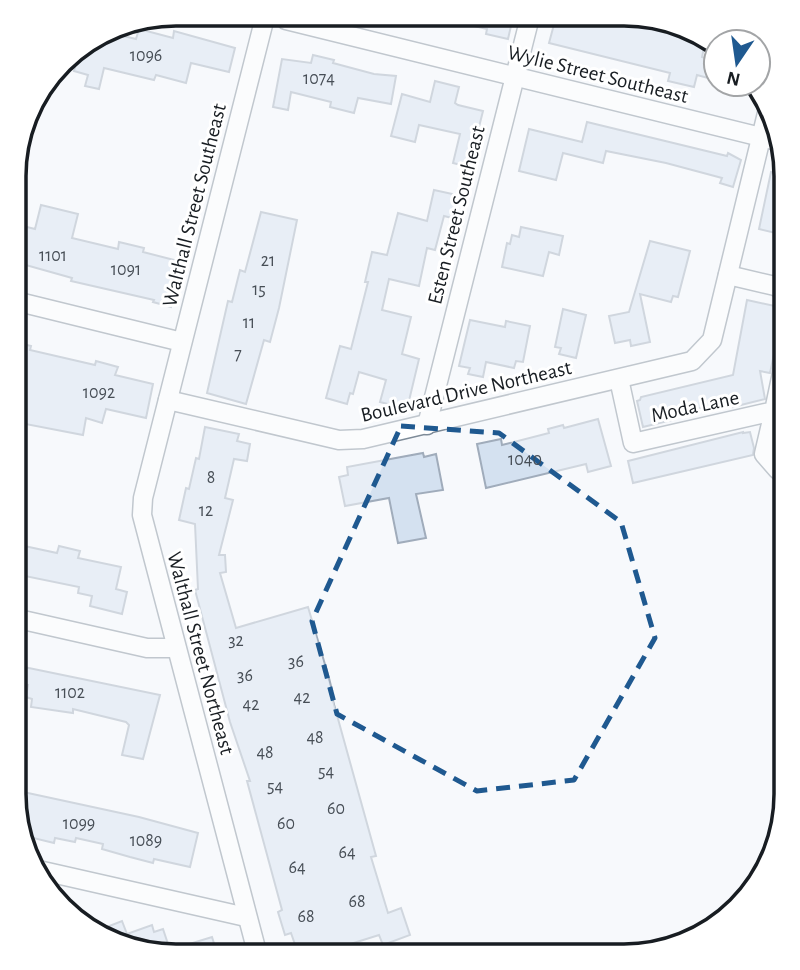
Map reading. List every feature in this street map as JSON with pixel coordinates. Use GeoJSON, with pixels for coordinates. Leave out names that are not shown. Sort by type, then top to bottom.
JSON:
{"type":"FeatureCollection","features":[{"type":"Feature","properties":{"kind":"street","name":"Esten Street Southeast"},"geometry":{"type":"LineString","coordinates":[[427,425],[528,26]]}},
{"type":"Feature","properties":{"kind":"street","name":"Walthall Street Southeast"},"geometry":{"type":"LineString","coordinates":[[168,400],[263,27]]}},
{"type":"Feature","properties":{"kind":"street","name":"Wylie Street Southeast"},"geometry":{"type":"LineString","coordinates":[[313,27],[769,139]]}},
{"type":"Feature","properties":{"kind":"street"},"geometry":{"type":"LineString","coordinates":[[769,139],[728,275],[774,286]]}},
{"type":"Feature","properties":{"kind":"street","name":"Boulevard Drive Northeast"},"geometry":{"type":"LineString","coordinates":[[168,400],[339,440],[363,439],[427,425],[692,361],[712,340],[728,275]]}},
{"type":"Feature","properties":{"kind":"street"},"geometry":{"type":"LineString","coordinates":[[26,304],[182,342]]}},
{"type":"Feature","properties":{"kind":"street","name":"Moda Lane"},"geometry":{"type":"LineString","coordinates":[[619,379],[633,443],[774,411]]}},
{"type":"Feature","properties":{"kind":"street","name":"Walthall Street Northeast"},"geometry":{"type":"LineString","coordinates":[[168,400],[143,498],[142,515],[254,943]]}},
{"type":"Feature","properties":{"kind":"street"},"geometry":{"type":"LineString","coordinates":[[774,413],[764,454],[774,465]]}},
{"type":"Feature","properties":{"kind":"street"},"geometry":{"type":"LineString","coordinates":[[26,621],[147,648],[175,648]]}},
{"type":"Feature","properties":{"kind":"street"},"geometry":{"type":"LineString","coordinates":[[48,872],[246,917]]}},
{"type":"Feature","properties":{"kind":"highlighted area"},"geometry":{"type":"Polygon","coordinates":[[[401,426],[499,433],[621,522],[655,638],[574,780],[477,791],[337,714],[312,621],[401,426]]]}},
{"type":"Feature","properties":{"kind":"building"},"geometry":{"type":"Polygon","coordinates":[[[475,26],[511,26],[508,39],[486,34],[487,29],[475,26]]]}},
{"type":"Feature","properties":{"kind":"building"},"geometry":{"type":"Polygon","coordinates":[[[554,26],[644,28],[663,31],[702,48],[702,76],[697,75],[694,87],[668,81],[670,73],[549,43],[554,26]]]}},
{"type":"Feature","properties":{"kind":"building"},"geometry":{"type":"Polygon","coordinates":[[[138,31],[173,38],[174,31],[235,48],[229,72],[191,63],[186,83],[156,75],[154,80],[104,68],[99,89],[85,86],[88,75],[74,71],[77,63],[101,46],[124,36],[136,39],[138,31]]]}},
{"type":"Feature","properties":{"kind":"building"},"geometry":{"type":"Polygon","coordinates":[[[313,55],[374,74],[396,76],[391,104],[358,98],[354,113],[330,107],[331,102],[291,92],[288,110],[273,107],[282,59],[311,63],[313,55]]]}},
{"type":"Feature","properties":{"kind":"building"},"geometry":{"type":"Polygon","coordinates":[[[435,81],[459,87],[455,103],[458,105],[483,111],[469,167],[453,163],[460,134],[419,125],[415,142],[391,136],[402,94],[430,102],[435,81]]]}},
{"type":"Feature","properties":{"kind":"building"},"geometry":{"type":"Polygon","coordinates":[[[587,122],[727,156],[728,153],[741,160],[733,187],[720,183],[722,178],[606,151],[603,163],[563,153],[556,180],[519,171],[529,129],[582,142],[587,122]]]}},
{"type":"Feature","properties":{"kind":"building"},"geometry":{"type":"Polygon","coordinates":[[[771,172],[774,176],[774,233],[759,229],[771,172]]]}},
{"type":"Feature","properties":{"kind":"building"},"geometry":{"type":"Polygon","coordinates":[[[434,190],[457,195],[452,218],[444,216],[435,250],[427,248],[419,286],[389,279],[382,310],[411,317],[402,354],[419,359],[407,409],[380,402],[386,380],[359,372],[353,394],[350,393],[347,404],[326,398],[340,346],[351,349],[368,282],[365,282],[372,252],[387,255],[398,213],[427,221],[434,190]]]}},
{"type":"Feature","properties":{"kind":"building"},"geometry":{"type":"Polygon","coordinates":[[[41,205],[78,214],[72,238],[118,249],[119,242],[144,248],[143,252],[182,262],[171,307],[153,302],[154,300],[71,281],[72,278],[26,265],[26,227],[35,229],[41,205]]]}},
{"type":"Feature","properties":{"kind":"building"},"geometry":{"type":"Polygon","coordinates":[[[261,212],[297,220],[270,342],[264,340],[246,404],[207,393],[228,301],[232,302],[240,270],[245,272],[261,212]]]}},
{"type":"Feature","properties":{"kind":"building"},"geometry":{"type":"Polygon","coordinates":[[[521,227],[563,236],[559,255],[549,252],[543,276],[502,267],[507,243],[510,244],[512,235],[519,237],[521,227]]]}},
{"type":"Feature","properties":{"kind":"building"},"geometry":{"type":"Polygon","coordinates":[[[650,241],[690,251],[678,297],[673,296],[671,302],[640,294],[650,342],[631,346],[630,340],[615,343],[609,316],[629,312],[650,241]]]}},
{"type":"Feature","properties":{"kind":"building"},"geometry":{"type":"Polygon","coordinates":[[[747,300],[774,306],[774,356],[770,373],[760,371],[765,399],[733,407],[732,401],[675,414],[676,419],[643,427],[637,401],[641,397],[733,375],[747,300]]]}},
{"type":"Feature","properties":{"kind":"building"},"geometry":{"type":"Polygon","coordinates":[[[563,309],[586,315],[576,358],[559,354],[561,348],[555,347],[563,309]]]}},
{"type":"Feature","properties":{"kind":"building"},"geometry":{"type":"Polygon","coordinates":[[[470,320],[505,327],[506,321],[530,326],[523,362],[516,361],[514,368],[486,362],[483,377],[468,374],[470,368],[459,366],[470,320]]]}},
{"type":"Feature","properties":{"kind":"building"},"geometry":{"type":"Polygon","coordinates":[[[26,345],[31,346],[30,350],[95,365],[96,361],[118,367],[115,375],[153,384],[146,418],[106,409],[102,423],[86,418],[83,435],[26,424],[26,345]]]}},
{"type":"Feature","properties":{"kind":"building"},"geometry":{"type":"Polygon","coordinates":[[[598,419],[611,466],[588,472],[586,464],[486,488],[477,444],[501,439],[502,445],[549,433],[548,429],[563,425],[564,428],[598,419]]]}},
{"type":"Feature","properties":{"kind":"building"},"geometry":{"type":"Polygon","coordinates":[[[205,427],[239,434],[237,441],[250,444],[247,461],[234,459],[225,498],[233,500],[219,555],[225,555],[226,572],[220,573],[236,628],[308,607],[376,856],[371,857],[388,913],[401,908],[410,935],[388,943],[382,943],[379,935],[354,943],[294,943],[291,933],[285,935],[278,912],[282,910],[247,781],[250,781],[230,722],[195,590],[198,589],[195,524],[179,520],[186,488],[189,489],[196,458],[199,459],[205,427]]]}},
{"type":"Feature","properties":{"kind":"building"},"geometry":{"type":"Polygon","coordinates":[[[750,432],[753,455],[633,483],[628,461],[750,432]]]}},
{"type":"Feature","properties":{"kind":"building"},"geometry":{"type":"Polygon","coordinates":[[[423,453],[424,457],[436,454],[443,490],[416,494],[426,538],[398,543],[389,498],[345,506],[339,477],[348,475],[347,467],[423,453]]]}},
{"type":"Feature","properties":{"kind":"building"},"geometry":{"type":"Polygon","coordinates":[[[26,546],[57,553],[59,546],[80,551],[78,558],[121,567],[116,589],[127,592],[122,614],[90,606],[92,596],[78,593],[79,587],[26,576],[26,546]]]}},
{"type":"Feature","properties":{"kind":"building"},"geometry":{"type":"Polygon","coordinates":[[[26,667],[160,695],[143,759],[122,755],[129,725],[126,722],[73,709],[73,713],[31,707],[32,699],[26,697],[26,667]]]}},
{"type":"Feature","properties":{"kind":"building"},"geometry":{"type":"Polygon","coordinates":[[[26,793],[198,833],[190,867],[154,859],[153,863],[102,849],[103,844],[76,838],[75,842],[55,838],[54,843],[33,838],[26,793]]]}},
{"type":"Feature","properties":{"kind":"building"},"geometry":{"type":"Polygon","coordinates":[[[122,921],[127,934],[152,925],[154,932],[163,929],[168,943],[128,936],[107,927],[122,921]]]}},
{"type":"Feature","properties":{"kind":"building"},"geometry":{"type":"Polygon","coordinates":[[[212,937],[214,943],[193,943],[212,937]]]}}]}
